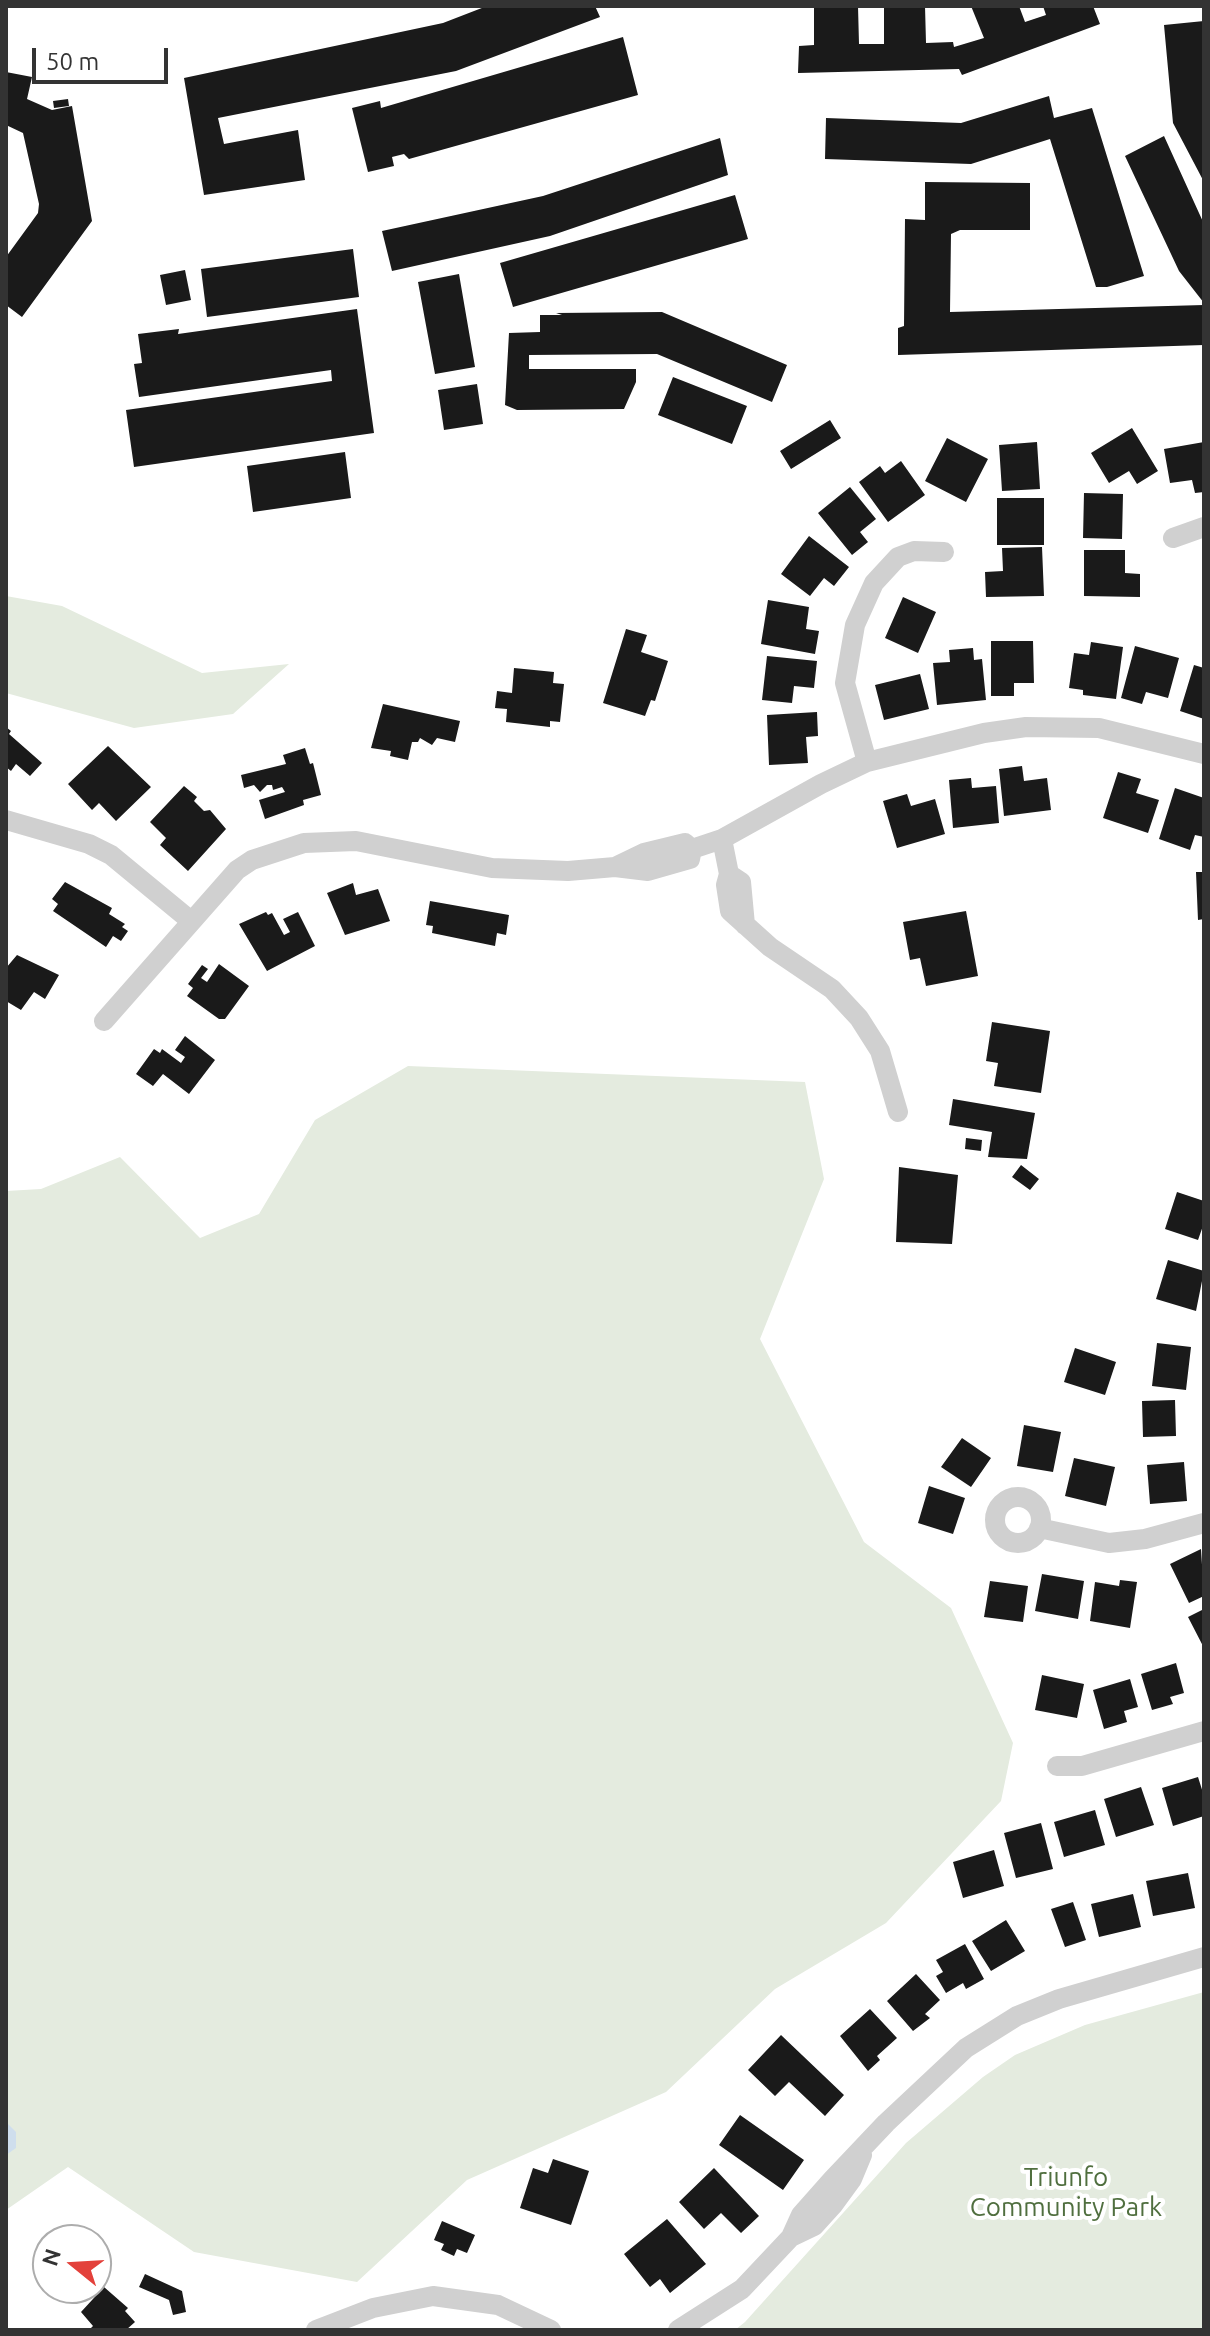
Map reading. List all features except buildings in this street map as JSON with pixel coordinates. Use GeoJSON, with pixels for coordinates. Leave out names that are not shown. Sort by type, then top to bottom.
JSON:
{"type":"FeatureCollection","features":[{"type":"Feature","properties":{"kind":"street"},"geometry":{"type":"LineString","coordinates":[[1173,538],[1204,527]]}},
{"type":"Feature","properties":{"kind":"street"},"geometry":{"type":"LineString","coordinates":[[867,762],[845,683],[855,625],[874,583],[898,557],[914,551],[944,552]]}},
{"type":"Feature","properties":{"kind":"street"},"geometry":{"type":"LineString","coordinates":[[104,1021],[224,882],[252,860],[324,840],[356,841],[492,868],[568,871],[615,867],[644,853],[685,843],[692,849],[722,839],[867,762],[896,753],[1026,727],[1126,732],[1204,754]]}},
{"type":"Feature","properties":{"kind":"street"},"geometry":{"type":"LineString","coordinates":[[6,820],[75,839],[111,855],[191,921]]}},
{"type":"Feature","properties":{"kind":"street"},"geometry":{"type":"LineString","coordinates":[[722,839],[729,874],[741,882],[745,925],[832,989],[859,1018],[880,1051],[898,1112]]}},
{"type":"Feature","properties":{"kind":"street"},"geometry":{"type":"LineString","coordinates":[[1039,1528],[1109,1543],[1145,1539],[1204,1523]]}},
{"type":"Feature","properties":{"kind":"street"},"geometry":{"type":"LineString","coordinates":[[1057,1766],[1082,1766],[1204,1731]]}},
{"type":"Feature","properties":{"kind":"street"},"geometry":{"type":"LineString","coordinates":[[678,2330],[742,2289],[791,2237],[814,2226],[852,2179],[866,2144],[966,2048],[1017,2016],[1059,1999],[1204,1957]]}},
{"type":"Feature","properties":{"kind":"street"},"geometry":{"type":"LineString","coordinates":[[316,2330],[373,2308],[433,2296],[498,2305],[551,2330]]}},
{"type":"Feature","properties":{"kind":"green space"},"geometry":{"type":"Polygon","coordinates":[[[6,596],[62,606],[202,673],[289,664],[233,714],[134,728],[6,693],[6,596]]]}},
{"type":"Feature","properties":{"kind":"green space"},"geometry":{"type":"Polygon","coordinates":[[[408,1066],[805,1082],[824,1179],[760,1339],[864,1542],[951,1608],[1013,1743],[1001,1801],[886,1923],[775,1989],[666,2092],[467,2180],[357,2282],[194,2252],[68,2167],[6,2210],[6,1191],[41,1189],[120,1157],[200,1238],[259,1214],[315,1120],[408,1066]]]}},
{"type":"Feature","properties":{"kind":"green space","name":"Triunfo Community Park"},"geometry":{"type":"Polygon","coordinates":[[[1204,1992],[1204,2330],[735,2330],[906,2143],[983,2077],[1015,2055],[1085,2025],[1204,1992]]]}},
{"type":"Feature","properties":{"kind":"water"},"geometry":{"type":"Polygon","coordinates":[[[7,2123],[16,2132],[16,2148],[6,2155],[7,2123]]]}}]}
